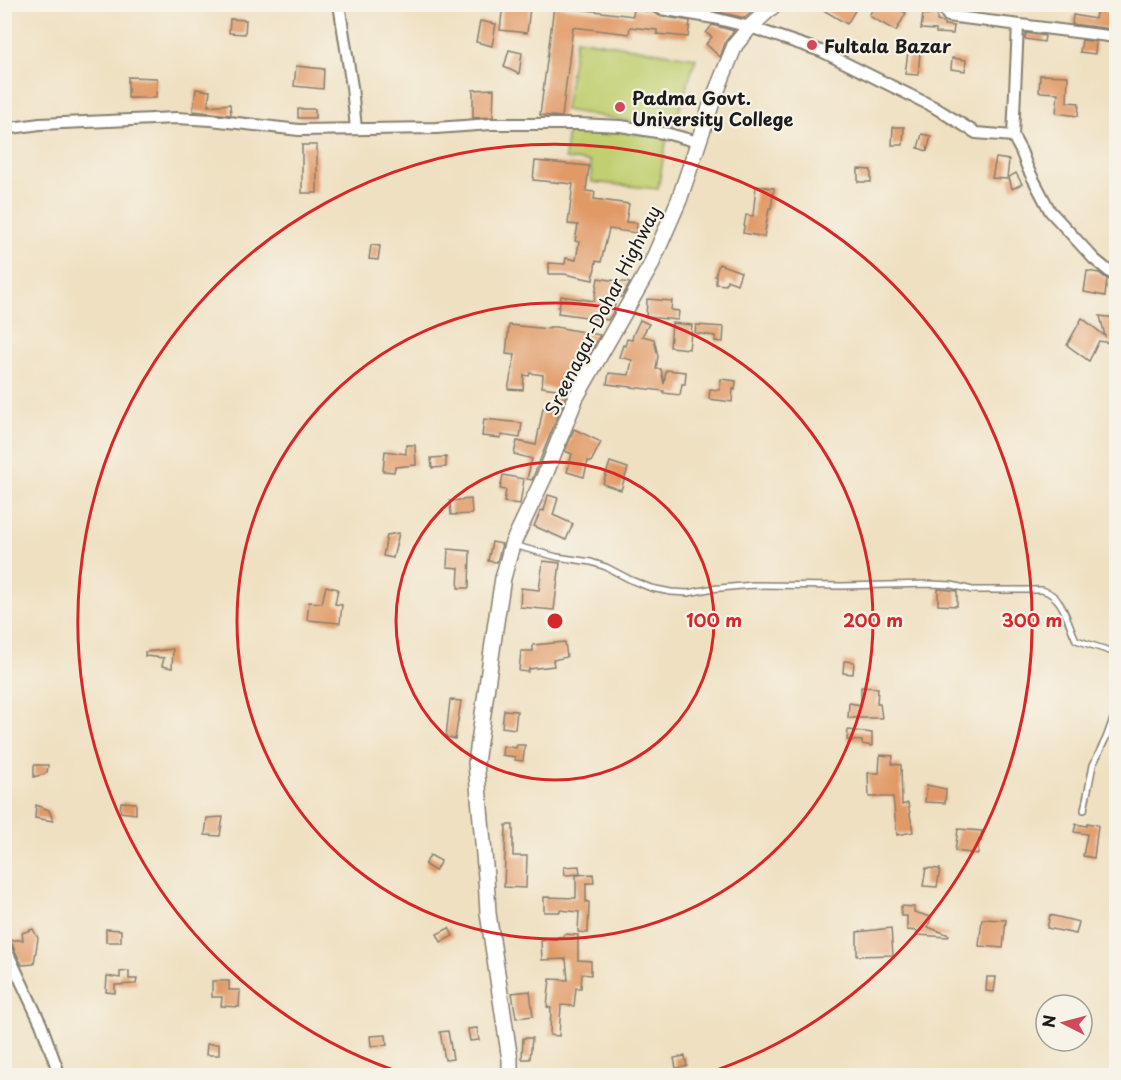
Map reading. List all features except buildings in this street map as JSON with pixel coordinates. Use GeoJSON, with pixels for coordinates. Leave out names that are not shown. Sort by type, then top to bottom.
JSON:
{"type":"FeatureCollection","features":[{"type":"Feature","properties":{"kind":"main road","name":"Sreenagar-Dohar Highway"},"geometry":{"type":"LineString","coordinates":[[510,1076],[510,1060],[488,913],[476,764],[503,578],[518,528],[545,475],[576,397],[650,267],[679,200],[698,142],[735,45],[750,27],[775,4]]}},
{"type":"Feature","properties":{"kind":"street"},"geometry":{"type":"LineString","coordinates":[[339,4],[356,129]]}},
{"type":"Feature","properties":{"kind":"street"},"geometry":{"type":"LineString","coordinates":[[654,4],[661,9],[750,27],[820,51],[934,107],[975,133],[1012,136]]}},
{"type":"Feature","properties":{"kind":"street"},"geometry":{"type":"LineString","coordinates":[[946,4],[945,11],[948,16],[1116,37]]}},
{"type":"Feature","properties":{"kind":"street"},"geometry":{"type":"LineString","coordinates":[[1018,25],[1012,136],[1050,211],[1094,259],[1116,277]]}},
{"type":"Feature","properties":{"kind":"street"},"geometry":{"type":"LineString","coordinates":[[4,129],[40,124],[176,118],[299,130],[436,128],[492,124],[578,124],[621,126],[669,134],[698,142]]}},
{"type":"Feature","properties":{"kind":"street"},"geometry":{"type":"LineString","coordinates":[[4,945],[41,1024],[60,1076]]}},
{"type":"Feature","properties":{"kind":"lane"},"geometry":{"type":"LineString","coordinates":[[512,545],[557,557],[599,564],[651,588],[671,592],[688,593],[753,585],[931,584],[952,585],[972,590],[1042,590],[1050,592],[1061,603],[1076,640],[1116,653]]}},
{"type":"Feature","properties":{"kind":"lane"},"geometry":{"type":"LineString","coordinates":[[1084,810],[1093,765],[1116,711]]}},
{"type":"Feature","properties":{"kind":"green space"},"geometry":{"type":"Polygon","coordinates":[[[576,39],[696,58],[673,129],[565,110],[576,39]]]}},
{"type":"Feature","properties":{"kind":"green space"},"geometry":{"type":"Polygon","coordinates":[[[568,127],[667,137],[658,189],[592,182],[590,162],[565,159],[568,127]]]}},
{"type":"Feature","properties":{"kind":"place","name":"Fultala Bazar"},"geometry":{"type":"Point","coordinates":[812,45]}},
{"type":"Feature","properties":{"kind":"place","name":"Padma Govt. University College"},"geometry":{"type":"Point","coordinates":[620,107]}}]}
